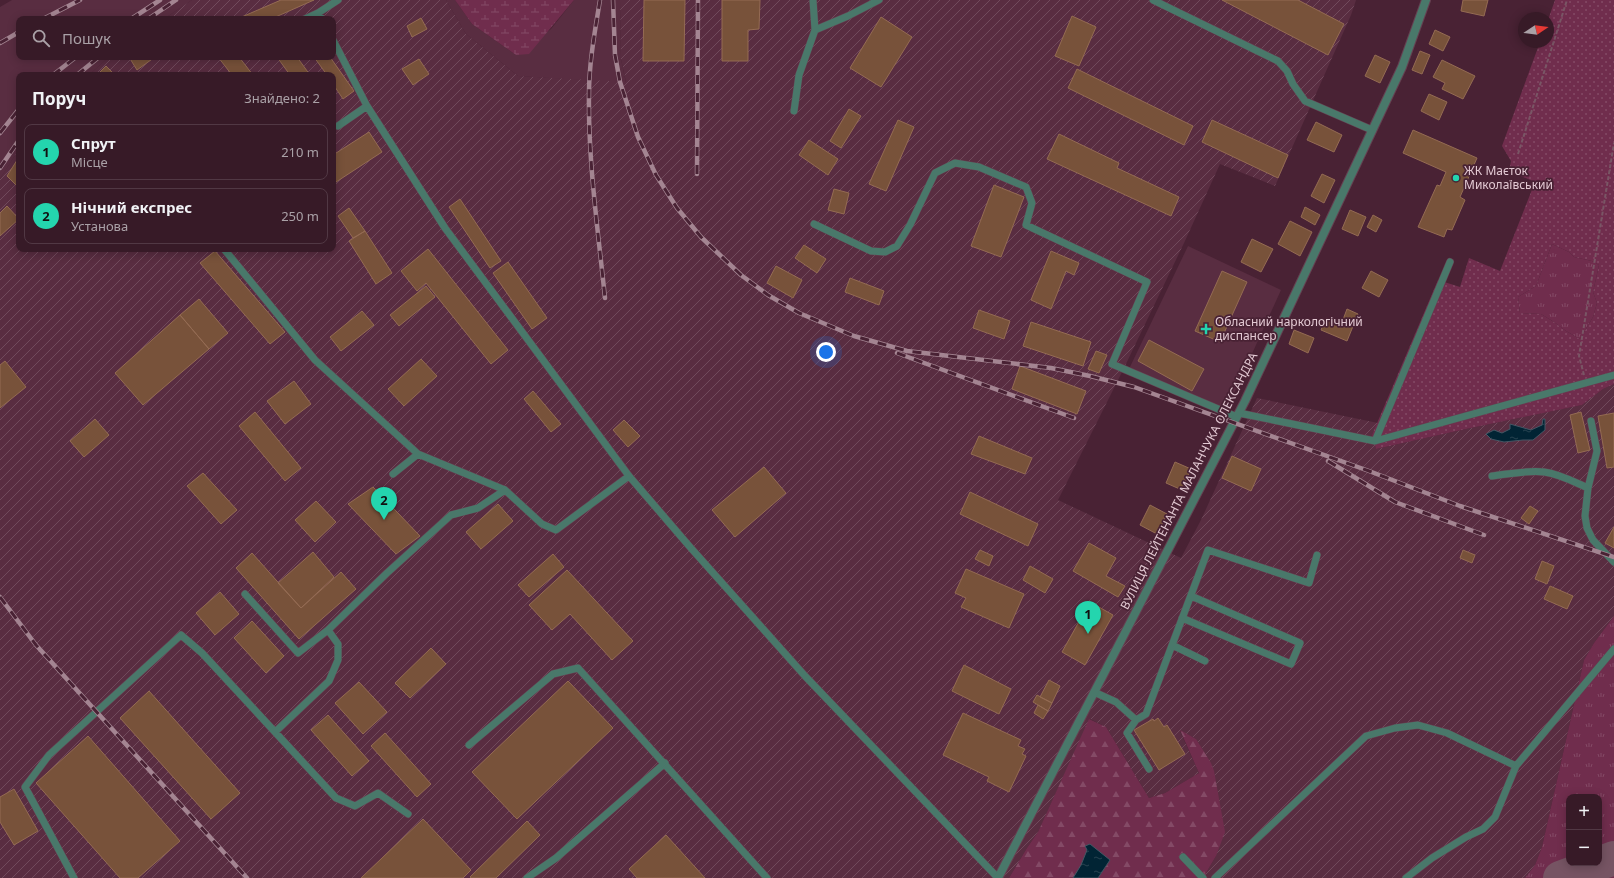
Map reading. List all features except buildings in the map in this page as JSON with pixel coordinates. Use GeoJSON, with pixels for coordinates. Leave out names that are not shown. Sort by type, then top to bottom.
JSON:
{"type":"FeatureCollection","features":[{"type":"Feature","properties":{"kind":"street","name":"ВУЛИЦЯ ЛЕЙТЕНАНТА МАЛАНЧУКА ОЛЕКСАНДРА"},"geometry":{"type":"LineString","coordinates":[[998,878],[1238,415],[1402,67],[1426,0]]}},
{"type":"Feature","properties":{"kind":"lane"},"geometry":{"type":"LineString","coordinates":[[320,16],[338,0]]}},
{"type":"Feature","properties":{"kind":"lane"},"geometry":{"type":"LineString","coordinates":[[794,110],[798,75],[815,30],[813,0]]}},
{"type":"Feature","properties":{"kind":"lane"},"geometry":{"type":"LineString","coordinates":[[815,30],[848,16],[879,0]]}},
{"type":"Feature","properties":{"kind":"lane"},"geometry":{"type":"LineString","coordinates":[[1153,0],[1278,60],[1305,100],[1372,130]]}},
{"type":"Feature","properties":{"kind":"lane"},"geometry":{"type":"LineString","coordinates":[[336,46],[367,106],[445,228],[629,476],[805,676],[998,878]]}},
{"type":"Feature","properties":{"kind":"lane"},"geometry":{"type":"LineString","coordinates":[[338,126],[367,106]]}},
{"type":"Feature","properties":{"kind":"lane"},"geometry":{"type":"LineString","coordinates":[[814,224],[871,251],[885,252],[897,246],[910,225],[935,173],[955,163],[978,167],[1026,187],[1032,203],[1026,225],[1147,282],[1112,364],[1238,415],[1375,440],[1586,384],[1614,375]]}},
{"type":"Feature","properties":{"kind":"lane"},"geometry":{"type":"LineString","coordinates":[[226,252],[315,360],[418,454],[505,490],[542,524],[556,530],[629,476]]}},
{"type":"Feature","properties":{"kind":"lane"},"geometry":{"type":"LineString","coordinates":[[1375,440],[1450,262]]}},
{"type":"Feature","properties":{"kind":"lane"},"geometry":{"type":"LineString","coordinates":[[1592,421],[1598,451],[1588,488],[1585,516],[1587,528],[1593,540],[1614,562]]}},
{"type":"Feature","properties":{"kind":"lane"},"geometry":{"type":"LineString","coordinates":[[393,474],[418,454]]}},
{"type":"Feature","properties":{"kind":"lane"},"geometry":{"type":"LineString","coordinates":[[1492,476],[1544,472],[1558,475],[1588,488]]}},
{"type":"Feature","properties":{"kind":"lane"},"geometry":{"type":"LineString","coordinates":[[245,594],[298,653],[328,630],[387,573],[451,515],[478,508],[505,490]]}},
{"type":"Feature","properties":{"kind":"lane"},"geometry":{"type":"LineString","coordinates":[[1149,769],[1127,733],[1136,720],[1146,714],[1208,550],[1309,583],[1317,554]]}},
{"type":"Feature","properties":{"kind":"lane"},"geometry":{"type":"LineString","coordinates":[[1182,618],[1291,664],[1300,643],[1190,596]]}},
{"type":"Feature","properties":{"kind":"lane"},"geometry":{"type":"LineString","coordinates":[[275,732],[329,681],[338,660],[338,644],[328,630]]}},
{"type":"Feature","properties":{"kind":"lane"},"geometry":{"type":"LineString","coordinates":[[74,878],[25,787],[50,755],[181,635],[202,653],[336,798],[355,806],[378,793],[408,814]]}},
{"type":"Feature","properties":{"kind":"lane"},"geometry":{"type":"LineString","coordinates":[[1172,645],[1205,661]]}},
{"type":"Feature","properties":{"kind":"lane"},"geometry":{"type":"LineString","coordinates":[[1406,878],[1432,858],[1466,837],[1483,829],[1495,817],[1516,766],[1614,649]]}},
{"type":"Feature","properties":{"kind":"lane"},"geometry":{"type":"LineString","coordinates":[[469,745],[553,674],[578,668],[767,878]]}},
{"type":"Feature","properties":{"kind":"lane"},"geometry":{"type":"LineString","coordinates":[[1094,692],[1116,702],[1136,720]]}},
{"type":"Feature","properties":{"kind":"lane"},"geometry":{"type":"LineString","coordinates":[[1215,878],[1366,736],[1395,728],[1418,725],[1447,733],[1516,766]]}},
{"type":"Feature","properties":{"kind":"lane"},"geometry":{"type":"LineString","coordinates":[[527,878],[556,858],[665,763]]}},
{"type":"Feature","properties":{"kind":"lane"},"geometry":{"type":"LineString","coordinates":[[1183,857],[1203,878]]}},
{"type":"Feature","properties":{"kind":"path"},"geometry":{"type":"LineString","coordinates":[[1518,154],[1567,0]]}},
{"type":"Feature","properties":{"kind":"path"},"geometry":{"type":"LineString","coordinates":[[1586,384],[1579,356],[1614,143]]}},
{"type":"Feature","properties":{"kind":"shaded area"},"geometry":{"type":"Polygon","coordinates":[[[12,0],[192,0],[168,16],[16,16],[16,60],[106,60],[92,72],[16,72],[16,154],[0,179],[0,7],[12,0]]]}},
{"type":"Feature","properties":{"kind":"shaded area"},"geometry":{"type":"Polygon","coordinates":[[[192,0],[446,0],[466,34],[518,76],[626,82],[621,59],[620,0],[1356,0],[1351,15],[1275,186],[1220,164],[1124,368],[1058,500],[1181,558],[1201,520],[1257,398],[1378,423],[1372,435],[1376,449],[1582,405],[1603,389],[1614,384],[1614,616],[1594,643],[1584,660],[1542,847],[1535,865],[1525,878],[1203,878],[1216,856],[1196,739],[1180,731],[1199,773],[1165,793],[1149,798],[1106,727],[1090,719],[1038,832],[1009,878],[0,878],[0,179],[16,154],[16,252],[336,252],[336,72],[92,72],[106,60],[336,60],[336,16],[168,16],[192,0]]]}},
{"type":"Feature","properties":{"kind":"shaded area"},"geometry":{"type":"Polygon","coordinates":[[[446,0],[455,0],[472,24],[516,55],[551,29],[574,0],[620,0],[621,59],[626,83],[518,76],[466,34],[446,0]]]}},
{"type":"Feature","properties":{"kind":"shaded area","name":"Обласний наркологічний диспансер"},"geometry":{"type":"Polygon","coordinates":[[[1188,246],[1281,290],[1226,411],[1129,369],[1188,246]]]}},
{"type":"Feature","properties":{"kind":"green space"},"geometry":{"type":"Polygon","coordinates":[[[455,0],[574,0],[529,54],[516,55],[472,24],[455,0]]]}},
{"type":"Feature","properties":{"kind":"green space"},"geometry":{"type":"Polygon","coordinates":[[[1555,0],[1614,0],[1614,384],[1603,389],[1582,405],[1376,449],[1372,435],[1438,280],[1460,287],[1469,258],[1500,271],[1535,182],[1509,171],[1511,161],[1502,146],[1538,48],[1554,48],[1554,12],[1551,12],[1555,0]],[[1552,244],[1536,286],[1518,297],[1520,313],[1541,314],[1580,339],[1593,317],[1597,303],[1593,292],[1599,265],[1592,261],[1574,257],[1569,252],[1552,244]]]}},
{"type":"Feature","properties":{"kind":"green space"},"geometry":{"type":"Polygon","coordinates":[[[1552,244],[1569,252],[1574,257],[1592,261],[1599,265],[1593,292],[1597,303],[1593,317],[1580,339],[1541,314],[1520,313],[1518,297],[1536,286],[1552,244]]]}},
{"type":"Feature","properties":{"kind":"green space"},"geometry":{"type":"Polygon","coordinates":[[[1614,616],[1614,878],[1525,878],[1535,865],[1542,847],[1584,660],[1594,643],[1614,616]]]}},
{"type":"Feature","properties":{"kind":"green space"},"geometry":{"type":"Polygon","coordinates":[[[1089,719],[1106,727],[1149,798],[1165,793],[1199,773],[1180,730],[1196,739],[1211,763],[1214,771],[1225,832],[1216,856],[1203,878],[1098,878],[1110,860],[1086,846],[1087,850],[1081,865],[1073,878],[1009,878],[1038,832],[1089,719]]]}},
{"type":"Feature","properties":{"kind":"water"},"geometry":{"type":"Polygon","coordinates":[[[1543,419],[1545,419],[1545,430],[1533,440],[1504,442],[1491,439],[1486,434],[1494,430],[1502,433],[1510,429],[1510,424],[1531,430],[1542,425],[1543,419]]]}},
{"type":"Feature","properties":{"kind":"water"},"geometry":{"type":"Polygon","coordinates":[[[1090,844],[1110,860],[1098,878],[1073,878],[1081,865],[1087,850],[1085,846],[1090,844]]]}},
{"type":"Feature","properties":{"kind":"taxiway"},"geometry":{"type":"LineString","coordinates":[[1560,878],[1614,858]]}},
{"type":"Feature","properties":{"kind":"railway"},"geometry":{"type":"LineString","coordinates":[[49,16],[80,0]]}},
{"type":"Feature","properties":{"kind":"railway"},"geometry":{"type":"LineString","coordinates":[[136,16],[160,0]]}},
{"type":"Feature","properties":{"kind":"railway"},"geometry":{"type":"LineString","coordinates":[[152,16],[176,0]]}},
{"type":"Feature","properties":{"kind":"railway"},"geometry":{"type":"LineString","coordinates":[[600,0],[590,70],[589,120],[594,196],[605,298]]}},
{"type":"Feature","properties":{"kind":"railway"},"geometry":{"type":"LineString","coordinates":[[613,0],[615,55],[620,82],[638,137],[656,175],[677,208],[701,237],[741,275],[768,295],[799,313],[854,336],[907,351],[1051,368],[1134,387],[1369,471],[1460,506],[1614,557]]}},
{"type":"Feature","properties":{"kind":"railway"},"geometry":{"type":"LineString","coordinates":[[697,174],[698,0]]}},
{"type":"Feature","properties":{"kind":"railway"},"geometry":{"type":"LineString","coordinates":[[0,43],[16,34]]}},
{"type":"Feature","properties":{"kind":"railway"},"geometry":{"type":"LineString","coordinates":[[57,72],[72,60]]}},
{"type":"Feature","properties":{"kind":"railway"},"geometry":{"type":"LineString","coordinates":[[81,72],[95,60]]}},
{"type":"Feature","properties":{"kind":"railway"},"geometry":{"type":"LineString","coordinates":[[0,133],[16,113]]}},
{"type":"Feature","properties":{"kind":"railway"},"geometry":{"type":"LineString","coordinates":[[0,168],[16,144]]}},
{"type":"Feature","properties":{"kind":"railway"},"geometry":{"type":"LineString","coordinates":[[897,353],[1074,418]]}},
{"type":"Feature","properties":{"kind":"railway"},"geometry":{"type":"LineString","coordinates":[[1328,461],[1395,502],[1484,535]]}},
{"type":"Feature","properties":{"kind":"railway"},"geometry":{"type":"LineString","coordinates":[[0,597],[36,645],[247,878]]}},
{"type":"Feature","properties":{"kind":"place","name":"ЖК Маєток Миколаївський"},"geometry":{"type":"Point","coordinates":[1456,178]}},
{"type":"Feature","properties":{"kind":"place","name":"Обласний наркологічний диспансер"},"geometry":{"type":"Point","coordinates":[1206,329]}},
{"type":"Feature","properties":{"kind":"place","name":"Нічний експрес"},"geometry":{"type":"Point","coordinates":[384,520]}},
{"type":"Feature","properties":{"kind":"place","name":"Спрут"},"geometry":{"type":"Point","coordinates":[1088,634]}}]}
